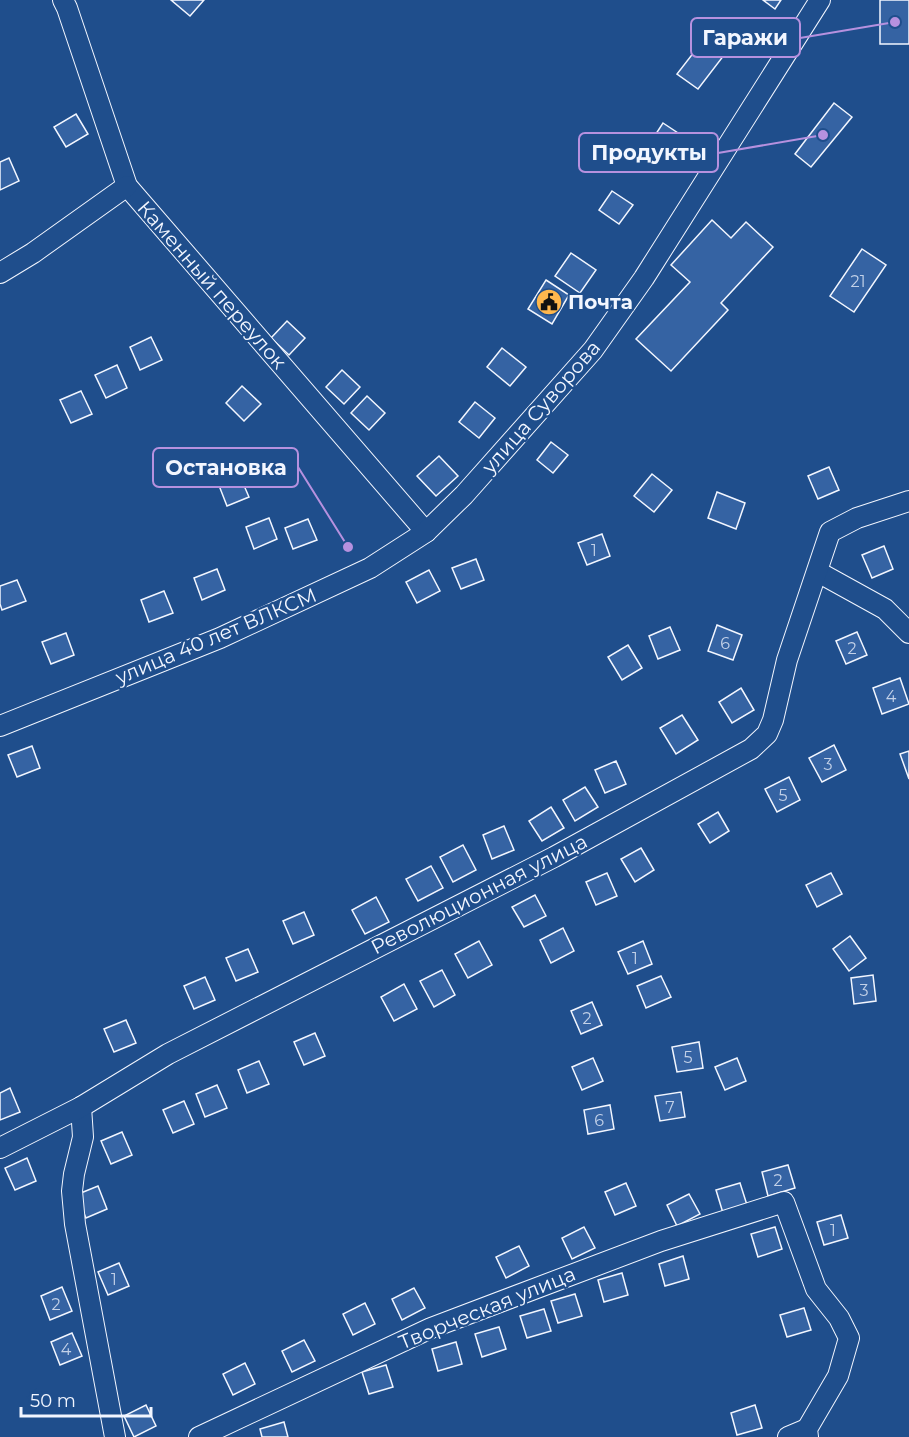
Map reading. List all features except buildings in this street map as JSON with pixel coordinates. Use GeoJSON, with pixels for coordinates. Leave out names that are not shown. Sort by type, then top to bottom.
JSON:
{"type":"FeatureCollection","features":[{"type":"Feature","properties":{"kind":"street","name":"Каменный переулок"},"geometry":{"type":"LineString","coordinates":[[63,0],[68,8],[127,186],[426,532]]}},
{"type":"Feature","properties":{"kind":"street","name":"улица Суворова"},"geometry":{"type":"LineString","coordinates":[[426,532],[464,495],[593,350],[644,278],[820,0]]}},
{"type":"Feature","properties":{"kind":"street"},"geometry":{"type":"LineString","coordinates":[[0,273],[33,253],[127,186]]}},
{"type":"Feature","properties":{"kind":"street","name":"Революционная улица"},"geometry":{"type":"LineString","coordinates":[[0,1148],[81,1107],[168,1054],[554,857],[751,749],[767,734],[773,720],[787,660],[830,532],[857,518],[909,501]]}},
{"type":"Feature","properties":{"kind":"street","name":"улица 40 лет ВЛКСМ"},"geometry":{"type":"LineString","coordinates":[[0,726],[250,624],[370,568],[426,532]]}},
{"type":"Feature","properties":{"kind":"street"},"geometry":{"type":"LineString","coordinates":[[818,572],[885,609],[909,633]]}},
{"type":"Feature","properties":{"kind":"street"},"geometry":{"type":"LineString","coordinates":[[81,1107],[83,1137],[72,1191],[75,1224],[115,1437]]}},
{"type":"Feature","properties":{"kind":"street","name":"Творческая улица"},"geometry":{"type":"LineString","coordinates":[[199,1437],[431,1328],[661,1241],[784,1202],[816,1289],[839,1318],[849,1338],[838,1376],[807,1433]]}},
{"type":"Feature","properties":{"kind":"street"},"geometry":{"type":"LineString","coordinates":[[788,1437],[807,1433]]}},
{"type":"Feature","properties":{"kind":"place","name":"Гаражи"},"geometry":{"type":"Point","coordinates":[895,22]}},
{"type":"Feature","properties":{"kind":"place","name":"Продукты"},"geometry":{"type":"Point","coordinates":[823,135]}},
{"type":"Feature","properties":{"kind":"place","name":"Почта"},"geometry":{"type":"Point","coordinates":[549,302]}},
{"type":"Feature","properties":{"kind":"place","name":"Остановка"},"geometry":{"type":"Point","coordinates":[348,547]}}]}
